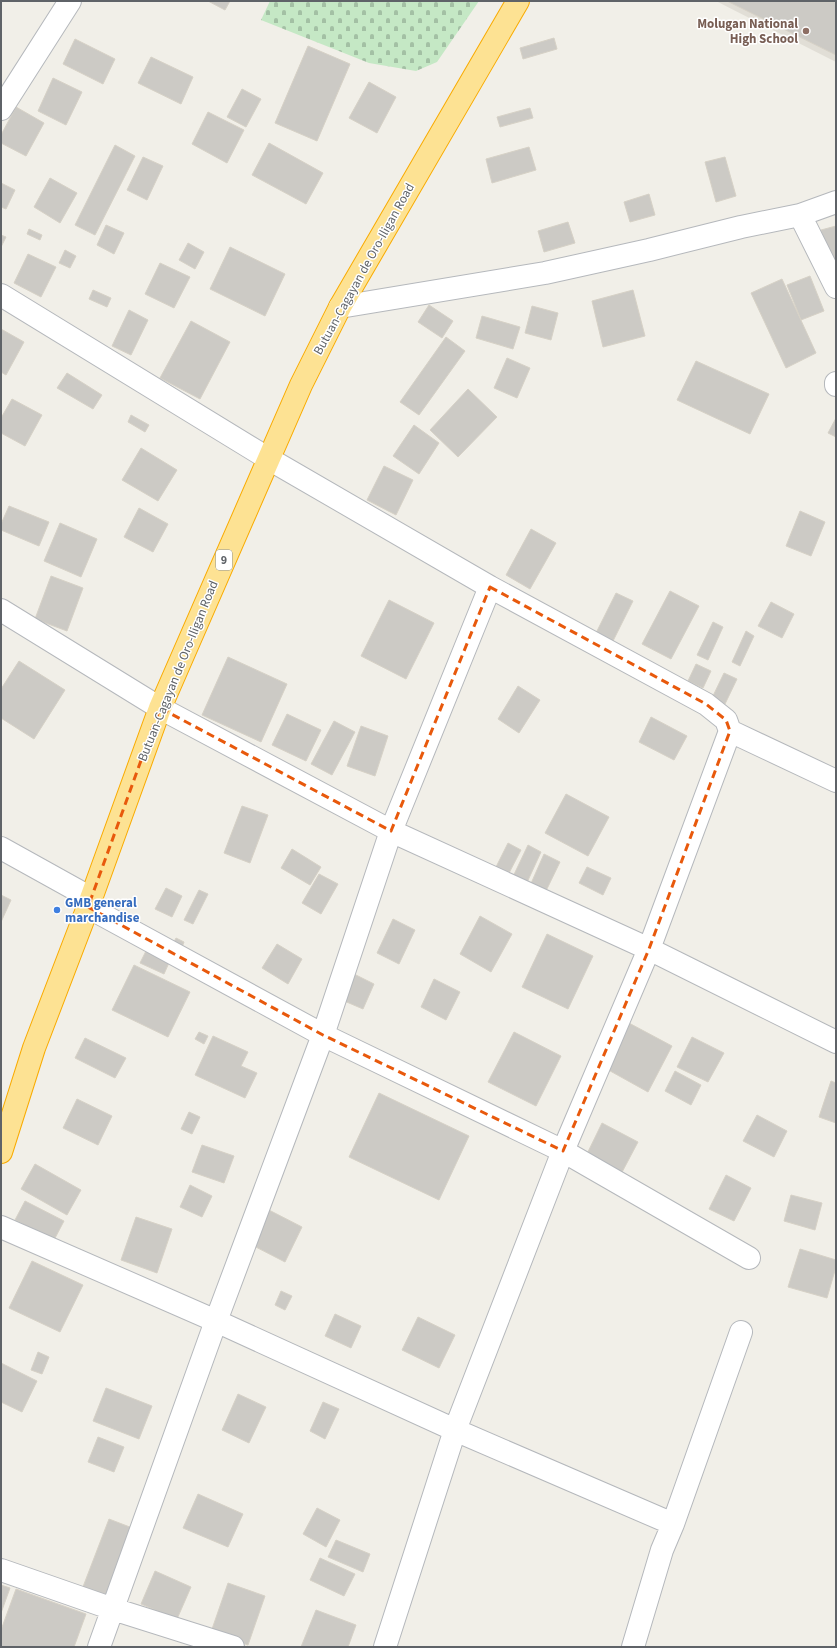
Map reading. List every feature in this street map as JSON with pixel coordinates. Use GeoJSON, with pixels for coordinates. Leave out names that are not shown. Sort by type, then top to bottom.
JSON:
{"type":"FeatureCollection","features":[{"type":"Feature","properties":{"kind":"highway","name":"Butuan-Cagayan de Oro-Iligan Road"},"geometry":{"type":"LineString","coordinates":[[1,1152],[34,1048],[90,902],[160,708],[301,386],[340,307],[518,1]]}},
{"type":"Feature","properties":{"kind":"street"},"geometry":{"type":"LineString","coordinates":[[3,100],[70,1]]}},
{"type":"Feature","properties":{"kind":"street"},"geometry":{"type":"LineString","coordinates":[[340,307],[545,273],[649,250],[741,227],[800,215],[836,202]]}},
{"type":"Feature","properties":{"kind":"street"},"geometry":{"type":"LineString","coordinates":[[800,215],[836,287]]}},
{"type":"Feature","properties":{"kind":"street"},"geometry":{"type":"LineString","coordinates":[[1,295],[269,459],[490,587],[706,704],[726,720],[730,731],[649,949],[562,1151],[455,1430],[385,1647]]}},
{"type":"Feature","properties":{"kind":"street"},"geometry":{"type":"LineString","coordinates":[[99,1647],[216,1321],[322,1035],[391,831],[490,587]]}},
{"type":"Feature","properties":{"kind":"street"},"geometry":{"type":"LineString","coordinates":[[1,610],[160,708],[391,831],[649,949],[836,1042]]}},
{"type":"Feature","properties":{"kind":"street"},"geometry":{"type":"LineString","coordinates":[[730,731],[836,781]]}},
{"type":"Feature","properties":{"kind":"street"},"geometry":{"type":"LineString","coordinates":[[1,848],[90,902],[322,1035],[562,1151],[749,1258]]}},
{"type":"Feature","properties":{"kind":"street"},"geometry":{"type":"LineString","coordinates":[[1,1227],[216,1321],[455,1430],[673,1524]]}},
{"type":"Feature","properties":{"kind":"street"},"geometry":{"type":"LineString","coordinates":[[633,1647],[662,1550],[673,1524],[741,1332]]}},
{"type":"Feature","properties":{"kind":"street"},"geometry":{"type":"LineString","coordinates":[[1,1570],[113,1609],[233,1647]]}},
{"type":"Feature","properties":{"kind":"highlighted area"},"geometry":{"type":"Polygon","coordinates":[[[490,587],[706,704],[726,720],[730,731],[649,949],[563,1151],[323,1035],[88,907],[160,708],[391,831],[490,587]]]}},
{"type":"Feature","properties":{"kind":"shaded area","name":"Molugan National High School"},"geometry":{"type":"Polygon","coordinates":[[[716,1],[836,1],[836,62],[716,1]]]}},
{"type":"Feature","properties":{"kind":"green space"},"geometry":{"type":"Polygon","coordinates":[[[270,1],[479,1],[437,62],[416,71],[369,63],[261,20],[270,1]]]}},
{"type":"Feature","properties":{"kind":"building"},"geometry":{"type":"Polygon","coordinates":[[[208,1],[230,1],[225,10],[208,1]]]}},
{"type":"Feature","properties":{"kind":"building","name":"Molugan National High School"},"geometry":{"type":"Polygon","coordinates":[[[727,1],[836,2],[836,55],[727,1]]]}},
{"type":"Feature","properties":{"kind":"building"},"geometry":{"type":"Polygon","coordinates":[[[554,38],[557,49],[523,59],[520,48],[554,38]]]}},
{"type":"Feature","properties":{"kind":"building"},"geometry":{"type":"Polygon","coordinates":[[[75,39],[115,59],[103,84],[63,64],[75,39]]]}},
{"type":"Feature","properties":{"kind":"building"},"geometry":{"type":"Polygon","coordinates":[[[308,46],[350,64],[317,141],[275,123],[308,46]]]}},
{"type":"Feature","properties":{"kind":"building"},"geometry":{"type":"Polygon","coordinates":[[[151,57],[193,77],[181,104],[138,83],[151,57]]]}},
{"type":"Feature","properties":{"kind":"building"},"geometry":{"type":"Polygon","coordinates":[[[53,78],[82,92],[66,125],[38,111],[53,78]]]}},
{"type":"Feature","properties":{"kind":"building"},"geometry":{"type":"Polygon","coordinates":[[[369,82],[396,97],[377,133],[349,118],[369,82]]]}},
{"type":"Feature","properties":{"kind":"building"},"geometry":{"type":"Polygon","coordinates":[[[242,89],[261,99],[246,127],[227,117],[242,89]]]}},
{"type":"Feature","properties":{"kind":"building"},"geometry":{"type":"Polygon","coordinates":[[[16,107],[44,123],[26,156],[1,143],[1,135],[16,107]]]}},
{"type":"Feature","properties":{"kind":"building"},"geometry":{"type":"Polygon","coordinates":[[[530,108],[533,118],[500,127],[497,117],[530,108]]]}},
{"type":"Feature","properties":{"kind":"building"},"geometry":{"type":"Polygon","coordinates":[[[208,112],[244,130],[227,163],[192,144],[208,112]]]}},
{"type":"Feature","properties":{"kind":"building"},"geometry":{"type":"Polygon","coordinates":[[[269,143],[323,173],[306,204],[252,175],[269,143]]]}},
{"type":"Feature","properties":{"kind":"building"},"geometry":{"type":"Polygon","coordinates":[[[115,145],[135,156],[95,235],[75,225],[115,145]]]}},
{"type":"Feature","properties":{"kind":"building"},"geometry":{"type":"Polygon","coordinates":[[[529,147],[536,170],[492,183],[486,159],[529,147]]]}},
{"type":"Feature","properties":{"kind":"building"},"geometry":{"type":"Polygon","coordinates":[[[143,157],[163,166],[147,200],[127,190],[143,157]]]}},
{"type":"Feature","properties":{"kind":"building"},"geometry":{"type":"Polygon","coordinates":[[[725,157],[736,196],[716,202],[705,162],[725,157]]]}},
{"type":"Feature","properties":{"kind":"building"},"geometry":{"type":"Polygon","coordinates":[[[50,178],[77,193],[60,223],[34,207],[50,178]]]}},
{"type":"Feature","properties":{"kind":"building"},"geometry":{"type":"Polygon","coordinates":[[[1,183],[15,190],[6,209],[1,207],[1,183]]]}},
{"type":"Feature","properties":{"kind":"building"},"geometry":{"type":"Polygon","coordinates":[[[649,194],[655,215],[630,222],[624,202],[649,194]]]}},
{"type":"Feature","properties":{"kind":"building"},"geometry":{"type":"Polygon","coordinates":[[[568,222],[575,243],[544,252],[538,231],[568,222]]]}},
{"type":"Feature","properties":{"kind":"building"},"geometry":{"type":"Polygon","coordinates":[[[106,225],[124,233],[114,254],[97,245],[106,225]]]}},
{"type":"Feature","properties":{"kind":"building"},"geometry":{"type":"Polygon","coordinates":[[[836,226],[836,263],[830,265],[821,230],[836,226]]]}},
{"type":"Feature","properties":{"kind":"building"},"geometry":{"type":"Polygon","coordinates":[[[29,229],[42,235],[40,240],[27,234],[29,229]]]}},
{"type":"Feature","properties":{"kind":"building"},"geometry":{"type":"Polygon","coordinates":[[[1,235],[6,237],[1,247],[1,235]]]}},
{"type":"Feature","properties":{"kind":"building"},"geometry":{"type":"Polygon","coordinates":[[[188,243],[204,252],[195,269],[179,260],[188,243]]]}},
{"type":"Feature","properties":{"kind":"building"},"geometry":{"type":"Polygon","coordinates":[[[230,247],[285,274],[265,316],[210,289],[230,247]]]}},
{"type":"Feature","properties":{"kind":"building"},"geometry":{"type":"Polygon","coordinates":[[[65,250],[76,256],[70,268],[59,263],[65,250]]]}},
{"type":"Feature","properties":{"kind":"building"},"geometry":{"type":"Polygon","coordinates":[[[28,254],[56,267],[41,297],[14,283],[28,254]]]}},
{"type":"Feature","properties":{"kind":"building"},"geometry":{"type":"Polygon","coordinates":[[[160,263],[190,277],[174,308],[145,294],[160,263]]]}},
{"type":"Feature","properties":{"kind":"building"},"geometry":{"type":"Polygon","coordinates":[[[810,276],[824,311],[801,320],[787,285],[810,276]]]}},
{"type":"Feature","properties":{"kind":"building"},"geometry":{"type":"Polygon","coordinates":[[[782,279],[816,353],[786,368],[751,293],[782,279]]]}},
{"type":"Feature","properties":{"kind":"building"},"geometry":{"type":"Polygon","coordinates":[[[93,290],[111,298],[107,307],[89,299],[93,290]]]}},
{"type":"Feature","properties":{"kind":"building"},"geometry":{"type":"Polygon","coordinates":[[[633,290],[645,336],[603,347],[592,301],[633,290]]]}},
{"type":"Feature","properties":{"kind":"building"},"geometry":{"type":"Polygon","coordinates":[[[429,305],[453,321],[442,338],[418,322],[429,305]]]}},
{"type":"Feature","properties":{"kind":"building"},"geometry":{"type":"Polygon","coordinates":[[[532,306],[558,313],[551,340],[525,333],[532,306]]]}},
{"type":"Feature","properties":{"kind":"building"},"geometry":{"type":"Polygon","coordinates":[[[129,310],[148,320],[131,355],[112,346],[129,310]]]}},
{"type":"Feature","properties":{"kind":"building"},"geometry":{"type":"Polygon","coordinates":[[[482,316],[520,327],[513,349],[476,338],[482,316]]]}},
{"type":"Feature","properties":{"kind":"building"},"geometry":{"type":"Polygon","coordinates":[[[191,321],[230,342],[200,399],[160,378],[191,321]]]}},
{"type":"Feature","properties":{"kind":"building"},"geometry":{"type":"Polygon","coordinates":[[[1,329],[24,342],[6,375],[1,372],[1,329]]]}},
{"type":"Feature","properties":{"kind":"building"},"geometry":{"type":"Polygon","coordinates":[[[446,337],[465,351],[419,415],[400,402],[446,337]]]}},
{"type":"Feature","properties":{"kind":"building"},"geometry":{"type":"Polygon","coordinates":[[[507,358],[530,368],[517,398],[494,388],[507,358]]]}},
{"type":"Feature","properties":{"kind":"building"},"geometry":{"type":"Polygon","coordinates":[[[696,361],[769,394],[750,434],[677,400],[696,361]]]}},
{"type":"Feature","properties":{"kind":"building"},"geometry":{"type":"Polygon","coordinates":[[[67,373],[102,395],[93,409],[57,388],[67,373]]]}},
{"type":"Feature","properties":{"kind":"building"},"geometry":{"type":"Polygon","coordinates":[[[468,389],[497,417],[458,457],[430,430],[468,389]]]}},
{"type":"Feature","properties":{"kind":"building"},"geometry":{"type":"Polygon","coordinates":[[[12,399],[42,415],[25,446],[1,433],[1,418],[12,399]]]}},
{"type":"Feature","properties":{"kind":"building"},"geometry":{"type":"Polygon","coordinates":[[[131,415],[149,425],[145,432],[128,422],[131,415]]]}},
{"type":"Feature","properties":{"kind":"building"},"geometry":{"type":"Polygon","coordinates":[[[836,418],[836,437],[828,433],[836,418]]]}},
{"type":"Feature","properties":{"kind":"building"},"geometry":{"type":"Polygon","coordinates":[[[414,425],[439,443],[419,474],[393,456],[414,425]]]}},
{"type":"Feature","properties":{"kind":"building"},"geometry":{"type":"Polygon","coordinates":[[[141,448],[177,470],[158,501],[122,480],[141,448]]]}},
{"type":"Feature","properties":{"kind":"building"},"geometry":{"type":"Polygon","coordinates":[[[384,466],[413,480],[396,515],[367,500],[384,466]]]}},
{"type":"Feature","properties":{"kind":"building"},"geometry":{"type":"Polygon","coordinates":[[[9,506],[49,522],[39,546],[1,530],[1,524],[9,506]]]}},
{"type":"Feature","properties":{"kind":"building"},"geometry":{"type":"Polygon","coordinates":[[[139,508],[168,524],[153,552],[124,537],[139,508]]]}},
{"type":"Feature","properties":{"kind":"building"},"geometry":{"type":"Polygon","coordinates":[[[800,511],[825,522],[811,556],[786,546],[800,511]]]}},
{"type":"Feature","properties":{"kind":"building"},"geometry":{"type":"Polygon","coordinates":[[[60,523],[97,539],[81,577],[44,561],[60,523]]]}},
{"type":"Feature","properties":{"kind":"building"},"geometry":{"type":"Polygon","coordinates":[[[531,529],[556,543],[530,589],[506,575],[531,529]]]}},
{"type":"Feature","properties":{"kind":"building"},"geometry":{"type":"Polygon","coordinates":[[[51,576],[83,588],[67,631],[35,619],[51,576]]]}},
{"type":"Feature","properties":{"kind":"building"},"geometry":{"type":"Polygon","coordinates":[[[670,591],[699,606],[671,659],[642,644],[670,591]]]}},
{"type":"Feature","properties":{"kind":"building"},"geometry":{"type":"Polygon","coordinates":[[[616,593],[633,601],[613,641],[596,633],[616,593]]]}},
{"type":"Feature","properties":{"kind":"building"},"geometry":{"type":"Polygon","coordinates":[[[389,600],[434,623],[406,679],[361,656],[389,600]]]}},
{"type":"Feature","properties":{"kind":"building"},"geometry":{"type":"Polygon","coordinates":[[[771,602],[794,614],[782,638],[758,626],[771,602]]]}},
{"type":"Feature","properties":{"kind":"building"},"geometry":{"type":"Polygon","coordinates":[[[713,622],[723,627],[708,660],[697,655],[713,622]]]}},
{"type":"Feature","properties":{"kind":"building"},"geometry":{"type":"Polygon","coordinates":[[[746,631],[754,636],[740,666],[732,662],[746,631]]]}},
{"type":"Feature","properties":{"kind":"building"},"geometry":{"type":"Polygon","coordinates":[[[228,657],[287,684],[261,742],[202,715],[228,657]]]}},
{"type":"Feature","properties":{"kind":"building"},"geometry":{"type":"Polygon","coordinates":[[[19,661],[65,690],[34,739],[1,718],[1,689],[19,661]]]}},
{"type":"Feature","properties":{"kind":"building"},"geometry":{"type":"Polygon","coordinates":[[[696,664],[711,671],[703,688],[688,681],[696,664]]]}},
{"type":"Feature","properties":{"kind":"building"},"geometry":{"type":"Polygon","coordinates":[[[724,673],[737,679],[725,704],[712,698],[724,673]]]}},
{"type":"Feature","properties":{"kind":"building"},"geometry":{"type":"Polygon","coordinates":[[[518,686],[540,700],[519,733],[498,719],[518,686]]]}},
{"type":"Feature","properties":{"kind":"building"},"geometry":{"type":"Polygon","coordinates":[[[287,714],[321,730],[306,761],[272,745],[287,714]]]}},
{"type":"Feature","properties":{"kind":"building"},"geometry":{"type":"Polygon","coordinates":[[[651,717],[687,736],[674,760],[639,742],[651,717]]]}},
{"type":"Feature","properties":{"kind":"building"},"geometry":{"type":"Polygon","coordinates":[[[334,721],[355,732],[332,775],[311,764],[334,721]]]}},
{"type":"Feature","properties":{"kind":"building"},"geometry":{"type":"Polygon","coordinates":[[[361,726],[388,736],[375,776],[347,766],[361,726]]]}},
{"type":"Feature","properties":{"kind":"building"},"geometry":{"type":"Polygon","coordinates":[[[566,794],[609,817],[588,856],[545,833],[566,794]]]}},
{"type":"Feature","properties":{"kind":"building"},"geometry":{"type":"Polygon","coordinates":[[[242,806],[268,815],[250,863],[224,853],[242,806]]]}},
{"type":"Feature","properties":{"kind":"building"},"geometry":{"type":"Polygon","coordinates":[[[508,843],[521,850],[507,877],[494,871],[508,843]]]}},
{"type":"Feature","properties":{"kind":"building"},"geometry":{"type":"Polygon","coordinates":[[[528,845],[541,852],[524,889],[510,883],[528,845]]]}},
{"type":"Feature","properties":{"kind":"building"},"geometry":{"type":"Polygon","coordinates":[[[292,849],[321,867],[310,885],[281,868],[292,849]]]}},
{"type":"Feature","properties":{"kind":"building"},"geometry":{"type":"Polygon","coordinates":[[[544,854],[560,862],[544,895],[529,888],[544,854]]]}},
{"type":"Feature","properties":{"kind":"building"},"geometry":{"type":"Polygon","coordinates":[[[587,867],[611,878],[603,895],[579,883],[587,867]]]}},
{"type":"Feature","properties":{"kind":"building"},"geometry":{"type":"Polygon","coordinates":[[[319,874],[338,884],[321,914],[302,903],[319,874]]]}},
{"type":"Feature","properties":{"kind":"building"},"geometry":{"type":"Polygon","coordinates":[[[166,888],[182,896],[172,917],[155,909],[166,888]]]}},
{"type":"Feature","properties":{"kind":"building"},"geometry":{"type":"Polygon","coordinates":[[[199,890],[208,894],[193,924],[184,920],[199,890]]]}},
{"type":"Feature","properties":{"kind":"building"},"geometry":{"type":"Polygon","coordinates":[[[1,895],[11,900],[1,922],[1,895]]]}},
{"type":"Feature","properties":{"kind":"building"},"geometry":{"type":"Polygon","coordinates":[[[480,916],[512,934],[491,972],[460,954],[480,916]]]}},
{"type":"Feature","properties":{"kind":"building"},"geometry":{"type":"Polygon","coordinates":[[[393,919],[415,930],[399,964],[377,953],[393,919]]]}},
{"type":"Feature","properties":{"kind":"building"},"geometry":{"type":"Polygon","coordinates":[[[547,934],[593,956],[568,1009],[522,987],[547,934]]]}},
{"type":"Feature","properties":{"kind":"building"},"geometry":{"type":"Polygon","coordinates":[[[176,938],[184,942],[181,950],[172,946],[176,938]]]}},
{"type":"Feature","properties":{"kind":"building"},"geometry":{"type":"Polygon","coordinates":[[[277,944],[302,959],[288,984],[262,968],[277,944]]]}},
{"type":"Feature","properties":{"kind":"building"},"geometry":{"type":"Polygon","coordinates":[[[149,945],[172,956],[164,974],[140,963],[149,945]]]}},
{"type":"Feature","properties":{"kind":"building"},"geometry":{"type":"Polygon","coordinates":[[[134,965],[190,992],[168,1037],[112,1010],[134,965]]]}},
{"type":"Feature","properties":{"kind":"building"},"geometry":{"type":"Polygon","coordinates":[[[354,974],[374,984],[363,1009],[342,1000],[354,974]]]}},
{"type":"Feature","properties":{"kind":"building"},"geometry":{"type":"Polygon","coordinates":[[[434,979],[460,992],[446,1020],[421,1007],[434,979]]]}},
{"type":"Feature","properties":{"kind":"building"},"geometry":{"type":"Polygon","coordinates":[[[627,1022],[672,1046],[648,1092],[603,1067],[627,1022]]]}},
{"type":"Feature","properties":{"kind":"building"},"geometry":{"type":"Polygon","coordinates":[[[199,1032],[208,1036],[204,1044],[195,1039],[199,1032]]]}},
{"type":"Feature","properties":{"kind":"building"},"geometry":{"type":"Polygon","coordinates":[[[514,1032],[561,1056],[536,1106],[488,1082],[514,1032]]]}},
{"type":"Feature","properties":{"kind":"building"},"geometry":{"type":"Polygon","coordinates":[[[213,1036],[248,1052],[241,1066],[257,1073],[245,1098],[195,1075],[213,1036]]]}},
{"type":"Feature","properties":{"kind":"building"},"geometry":{"type":"Polygon","coordinates":[[[692,1037],[724,1053],[708,1082],[677,1067],[692,1037]]]}},
{"type":"Feature","properties":{"kind":"building"},"geometry":{"type":"Polygon","coordinates":[[[85,1038],[126,1058],[115,1078],[75,1058],[85,1038]]]}},
{"type":"Feature","properties":{"kind":"building"},"geometry":{"type":"Polygon","coordinates":[[[675,1071],[701,1085],[691,1105],[665,1091],[675,1071]]]}},
{"type":"Feature","properties":{"kind":"building"},"geometry":{"type":"Polygon","coordinates":[[[831,1081],[836,1083],[836,1123],[819,1117],[831,1081]]]}},
{"type":"Feature","properties":{"kind":"building"},"geometry":{"type":"Polygon","coordinates":[[[379,1093],[469,1136],[439,1200],[349,1157],[379,1093]]]}},
{"type":"Feature","properties":{"kind":"building"},"geometry":{"type":"Polygon","coordinates":[[[77,1099],[112,1116],[98,1145],[63,1128],[77,1099]]]}},
{"type":"Feature","properties":{"kind":"building"},"geometry":{"type":"Polygon","coordinates":[[[189,1112],[200,1117],[192,1134],[181,1129],[189,1112]]]}},
{"type":"Feature","properties":{"kind":"building"},"geometry":{"type":"Polygon","coordinates":[[[757,1115],[787,1131],[774,1157],[743,1141],[757,1115]]]}},
{"type":"Feature","properties":{"kind":"building"},"geometry":{"type":"Polygon","coordinates":[[[602,1123],[638,1142],[620,1176],[585,1158],[602,1123]]]}},
{"type":"Feature","properties":{"kind":"building"},"geometry":{"type":"Polygon","coordinates":[[[202,1145],[234,1156],[224,1183],[192,1172],[202,1145]]]}},
{"type":"Feature","properties":{"kind":"building"},"geometry":{"type":"Polygon","coordinates":[[[35,1164],[81,1190],[67,1215],[21,1189],[35,1164]]]}},
{"type":"Feature","properties":{"kind":"building"},"geometry":{"type":"Polygon","coordinates":[[[726,1175],[751,1188],[734,1221],[709,1209],[726,1175]]]}},
{"type":"Feature","properties":{"kind":"building"},"geometry":{"type":"Polygon","coordinates":[[[190,1185],[212,1196],[202,1217],[180,1207],[190,1185]]]}},
{"type":"Feature","properties":{"kind":"building"},"geometry":{"type":"Polygon","coordinates":[[[791,1195],[822,1203],[815,1230],[784,1221],[791,1195]]]}},
{"type":"Feature","properties":{"kind":"building"},"geometry":{"type":"Polygon","coordinates":[[[25,1201],[64,1221],[54,1240],[15,1220],[25,1201]]]}},
{"type":"Feature","properties":{"kind":"building"},"geometry":{"type":"Polygon","coordinates":[[[265,1208],[302,1227],[285,1262],[248,1243],[265,1208]]]}},
{"type":"Feature","properties":{"kind":"building"},"geometry":{"type":"Polygon","coordinates":[[[136,1217],[172,1229],[157,1273],[121,1260],[136,1217]]]}},
{"type":"Feature","properties":{"kind":"building"},"geometry":{"type":"Polygon","coordinates":[[[800,1249],[836,1260],[836,1267],[827,1298],[788,1287],[800,1249]]]}},
{"type":"Feature","properties":{"kind":"building"},"geometry":{"type":"Polygon","coordinates":[[[32,1261],[83,1285],[60,1332],[9,1308],[32,1261]]]}},
{"type":"Feature","properties":{"kind":"building"},"geometry":{"type":"Polygon","coordinates":[[[281,1291],[292,1296],[285,1310],[275,1305],[281,1291]]]}},
{"type":"Feature","properties":{"kind":"building"},"geometry":{"type":"Polygon","coordinates":[[[335,1314],[361,1326],[351,1348],[325,1336],[335,1314]]]}},
{"type":"Feature","properties":{"kind":"building"},"geometry":{"type":"Polygon","coordinates":[[[418,1317],[455,1335],[439,1368],[402,1350],[418,1317]]]}},
{"type":"Feature","properties":{"kind":"building"},"geometry":{"type":"Polygon","coordinates":[[[38,1352],[49,1357],[42,1374],[31,1370],[38,1352]]]}},
{"type":"Feature","properties":{"kind":"building"},"geometry":{"type":"Polygon","coordinates":[[[1,1363],[37,1381],[22,1412],[1,1402],[1,1363]]]}},
{"type":"Feature","properties":{"kind":"building"},"geometry":{"type":"Polygon","coordinates":[[[106,1388],[152,1406],[139,1439],[93,1421],[106,1388]]]}},
{"type":"Feature","properties":{"kind":"building"},"geometry":{"type":"Polygon","coordinates":[[[238,1394],[266,1407],[249,1443],[222,1430],[238,1394]]]}},
{"type":"Feature","properties":{"kind":"building"},"geometry":{"type":"Polygon","coordinates":[[[323,1402],[339,1409],[325,1439],[310,1431],[323,1402]]]}},
{"type":"Feature","properties":{"kind":"building"},"geometry":{"type":"Polygon","coordinates":[[[98,1437],[124,1447],[114,1472],[88,1462],[98,1437]]]}},
{"type":"Feature","properties":{"kind":"building"},"geometry":{"type":"Polygon","coordinates":[[[198,1494],[243,1514],[228,1547],[183,1528],[198,1494]]]}},
{"type":"Feature","properties":{"kind":"building"},"geometry":{"type":"Polygon","coordinates":[[[317,1508],[340,1520],[326,1547],[303,1534],[317,1508]]]}},
{"type":"Feature","properties":{"kind":"building"},"geometry":{"type":"Polygon","coordinates":[[[109,1519],[135,1529],[107,1602],[81,1592],[109,1519]]]}},
{"type":"Feature","properties":{"kind":"building"},"geometry":{"type":"Polygon","coordinates":[[[336,1540],[370,1554],[363,1572],[328,1557],[336,1540]]]}},
{"type":"Feature","properties":{"kind":"building"},"geometry":{"type":"Polygon","coordinates":[[[320,1558],[355,1574],[344,1596],[310,1580],[320,1558]]]}},
{"type":"Feature","properties":{"kind":"building"},"geometry":{"type":"Polygon","coordinates":[[[155,1571],[191,1587],[177,1619],[141,1604],[155,1571]]]}},
{"type":"Feature","properties":{"kind":"building"},"geometry":{"type":"Polygon","coordinates":[[[228,1583],[265,1596],[248,1645],[211,1632],[228,1583]]]}},
{"type":"Feature","properties":{"kind":"building"},"geometry":{"type":"Polygon","coordinates":[[[1,1585],[10,1588],[1,1613],[1,1585]]]}},
{"type":"Feature","properties":{"kind":"building"},"geometry":{"type":"Polygon","coordinates":[[[16,1589],[86,1614],[74,1647],[1,1647],[1,1630],[16,1589]]]}},
{"type":"Feature","properties":{"kind":"building"},"geometry":{"type":"Polygon","coordinates":[[[316,1610],[356,1625],[348,1647],[301,1647],[316,1610]]]}},
{"type":"Feature","properties":{"kind":"place","name":"Molugan National High School"},"geometry":{"type":"Point","coordinates":[806,31]}},
{"type":"Feature","properties":{"kind":"place","name":"GMB general marchandise"},"geometry":{"type":"Point","coordinates":[57,910]}}]}
